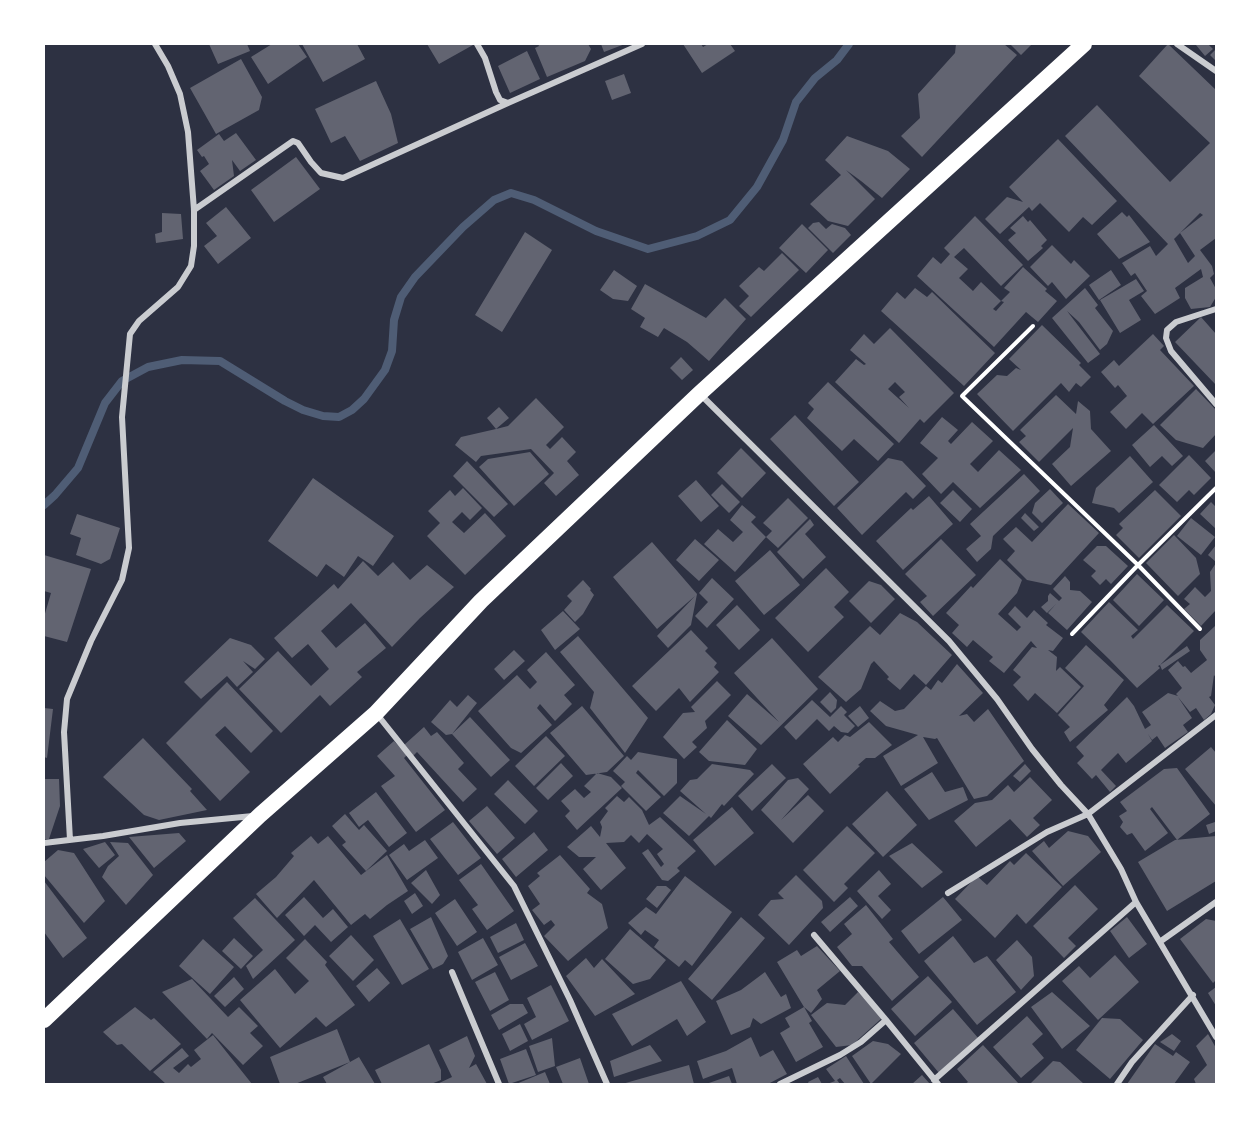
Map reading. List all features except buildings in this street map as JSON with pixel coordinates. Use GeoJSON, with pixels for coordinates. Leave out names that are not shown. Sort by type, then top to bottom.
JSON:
{"type":"FeatureCollection","features":[{"type":"Feature","properties":{"kind":"highway"},"geometry":{"type":"LineString","coordinates":[[44,1020],[260,815],[376,712],[481,601],[699,394],[1084,44]]}},
{"type":"Feature","properties":{"kind":"street"},"geometry":{"type":"LineString","coordinates":[[70,840],[64,732],[67,699],[90,641],[122,580],[129,548],[122,417],[130,334],[139,321],[178,287],[191,266],[194,246],[194,210],[188,132],[180,94],[155,44]]}},
{"type":"Feature","properties":{"kind":"street"},"geometry":{"type":"LineString","coordinates":[[477,44],[485,58],[500,100],[508,103]]}},
{"type":"Feature","properties":{"kind":"street"},"geometry":{"type":"LineString","coordinates":[[194,210],[293,141],[298,143],[321,173],[343,178],[642,44]]}},
{"type":"Feature","properties":{"kind":"street"},"geometry":{"type":"LineString","coordinates":[[1177,44],[1216,71]]}},
{"type":"Feature","properties":{"kind":"street"},"geometry":{"type":"LineString","coordinates":[[1216,309],[1176,322],[1167,330],[1166,338],[1171,351],[1216,404]]}},
{"type":"Feature","properties":{"kind":"street"},"geometry":{"type":"LineString","coordinates":[[699,394],[949,641],[997,699],[1032,749],[1088,814],[1121,869],[1136,902],[1216,1037]]}},
{"type":"Feature","properties":{"kind":"street"},"geometry":{"type":"LineString","coordinates":[[376,712],[514,886],[570,1000],[607,1084]]}},
{"type":"Feature","properties":{"kind":"street"},"geometry":{"type":"LineString","coordinates":[[948,893],[1047,832],[1088,814],[1216,714]]}},
{"type":"Feature","properties":{"kind":"street"},"geometry":{"type":"LineString","coordinates":[[44,843],[180,823],[260,815]]}},
{"type":"Feature","properties":{"kind":"street"},"geometry":{"type":"LineString","coordinates":[[814,935],[936,1082],[1136,902]]}},
{"type":"Feature","properties":{"kind":"street"},"geometry":{"type":"LineString","coordinates":[[1161,941],[1216,902]]}},
{"type":"Feature","properties":{"kind":"street"},"geometry":{"type":"LineString","coordinates":[[452,972],[499,1084]]}},
{"type":"Feature","properties":{"kind":"street"},"geometry":{"type":"LineString","coordinates":[[1117,1084],[1132,1062],[1193,995]]}},
{"type":"Feature","properties":{"kind":"street"},"geometry":{"type":"LineString","coordinates":[[784,1084],[861,1042],[886,1020]]}},
{"type":"Feature","properties":{"kind":"path"},"geometry":{"type":"LineString","coordinates":[[1033,326],[962,396],[1138,565],[1200,629]]}},
{"type":"Feature","properties":{"kind":"path"},"geometry":{"type":"LineString","coordinates":[[1072,634],[1216,488]]}},
{"type":"Feature","properties":{"kind":"waterway"},"geometry":{"type":"LineString","coordinates":[[44,505],[78,468],[105,403],[122,381],[148,367],[182,360],[220,361],[303,410],[323,416],[339,417],[352,410],[364,399],[385,370],[392,351],[394,320],[401,297],[415,277],[463,227],[494,200],[511,193],[534,200],[596,231],[648,249],[697,236],[730,220],[757,187],[783,140],[796,102],[815,78],[837,60],[849,44]]}}]}
